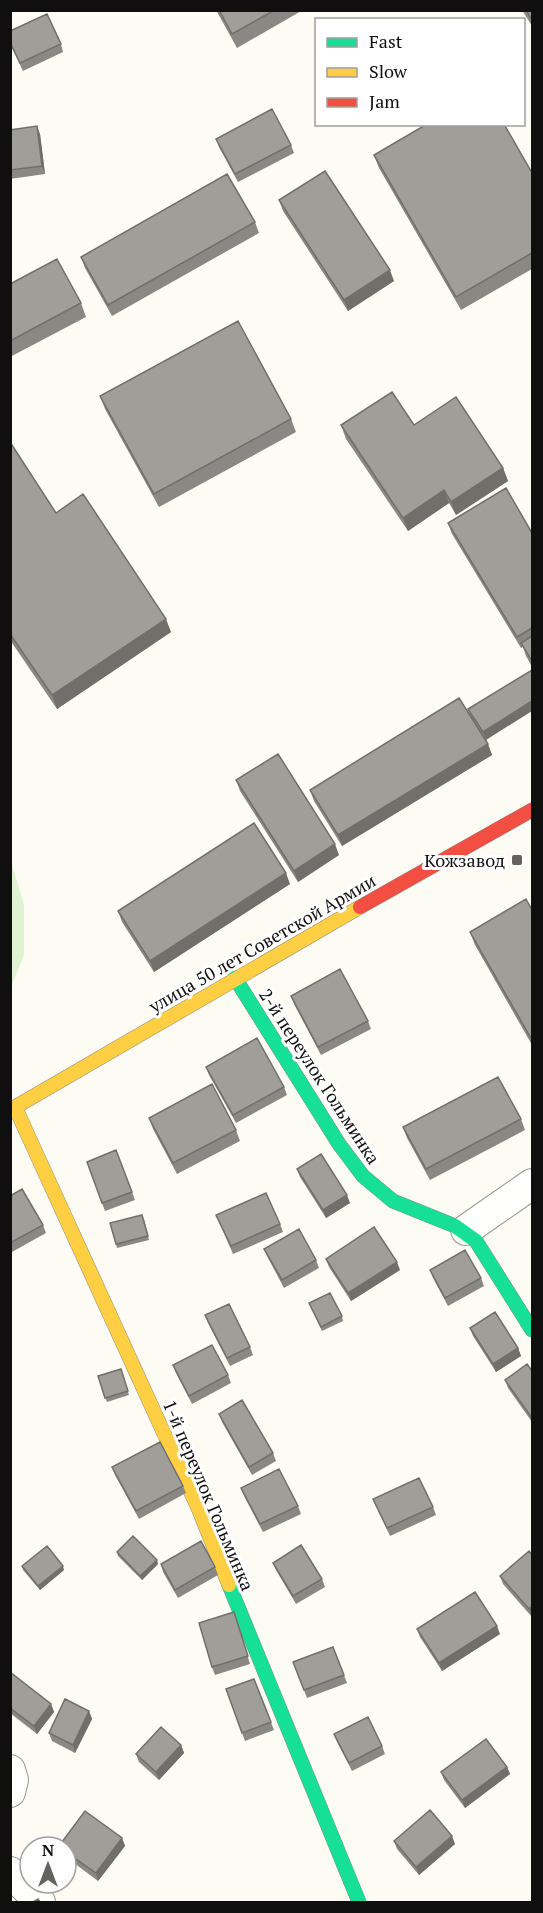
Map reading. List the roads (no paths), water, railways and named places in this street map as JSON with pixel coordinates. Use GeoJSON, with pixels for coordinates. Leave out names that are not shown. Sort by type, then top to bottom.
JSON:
{"type":"FeatureCollection","features":[{"type":"Feature","properties":{"kind":"street","name":"улица 50 лет Советской Армии"},"geometry":{"type":"LineString","coordinates":[[13,1108],[235,978],[532,810]]}},
{"type":"Feature","properties":{"kind":"street","name":"2-й переулок Гольминка"},"geometry":{"type":"LineString","coordinates":[[235,978],[260,1022],[356,1170],[383,1195],[411,1210],[466,1230]]}},
{"type":"Feature","properties":{"kind":"street","name":"1-й переулок Гольминка"},"geometry":{"type":"LineString","coordinates":[[13,1108],[199,1510],[359,1902]]}},
{"type":"Feature","properties":{"kind":"street"},"geometry":{"type":"LineString","coordinates":[[532,1184],[466,1230],[476,1241],[532,1330]]}},
{"type":"Feature","properties":{"kind":"street"},"geometry":{"type":"LineString","coordinates":[[10,1770],[13,1780],[10,1792]]}},
{"type":"Feature","properties":{"kind":"street"},"geometry":{"type":"LineString","coordinates":[[10,1872],[40,1902]]}},
{"type":"Feature","properties":{"kind":"place","name":"Кожзавод"},"geometry":{"type":"Point","coordinates":[517,860]}}]}
